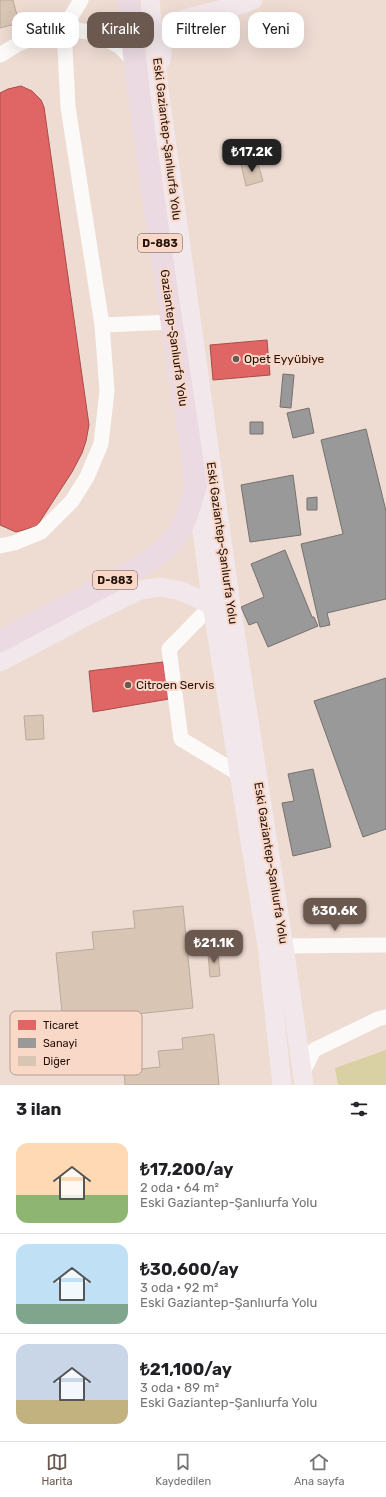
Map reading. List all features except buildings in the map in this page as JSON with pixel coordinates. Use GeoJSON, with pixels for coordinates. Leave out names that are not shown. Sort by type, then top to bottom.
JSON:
{"type":"FeatureCollection","features":[{"type":"Feature","properties":{"kind":"highway","name":"Gaziantep-Şanlıurfa Yolu"},"geometry":{"type":"LineString","coordinates":[[128,0],[135,62],[196,486]]}},
{"type":"Feature","properties":{"kind":"highway","name":"D-883"},"geometry":{"type":"LineString","coordinates":[[0,641],[142,566],[162,551],[178,535],[187,514],[196,486]]}},
{"type":"Feature","properties":{"kind":"main road","name":"Eski Gaziantep-Şanlıurfa Yolu"},"geometry":{"type":"LineString","coordinates":[[150,0],[159,89],[231,605],[255,768],[284,946],[303,1080]]}},
{"type":"Feature","properties":{"kind":"main road"},"geometry":{"type":"LineString","coordinates":[[159,89],[163,42],[172,29],[184,19],[243,4],[253,0]]}},
{"type":"Feature","properties":{"kind":"main road","name":"Eski Gaziantep-Şanlıurfa Yolu"},"geometry":{"type":"LineString","coordinates":[[196,486],[212,604],[267,946],[282,1085]]}},
{"type":"Feature","properties":{"kind":"main road"},"geometry":{"type":"LineString","coordinates":[[0,662],[140,590],[160,587],[181,591],[212,604]]}},
{"type":"Feature","properties":{"kind":"street"},"geometry":{"type":"LineString","coordinates":[[74,12],[81,0]]}},
{"type":"Feature","properties":{"kind":"street"},"geometry":{"type":"LineString","coordinates":[[79,30],[94,33],[119,46],[135,62]]}},
{"type":"Feature","properties":{"kind":"street"},"geometry":{"type":"LineString","coordinates":[[0,55],[12,48]]}},
{"type":"Feature","properties":{"kind":"street"},"geometry":{"type":"LineString","coordinates":[[0,546],[14,543],[41,532],[72,501],[87,477],[101,444],[107,391],[102,325],[68,107],[65,48]]}},
{"type":"Feature","properties":{"kind":"street"},"geometry":{"type":"LineString","coordinates":[[102,325],[172,322]]}},
{"type":"Feature","properties":{"kind":"street"},"geometry":{"type":"LineString","coordinates":[[212,604],[169,648],[181,739],[239,774]]}},
{"type":"Feature","properties":{"kind":"street"},"geometry":{"type":"LineString","coordinates":[[284,946],[386,945]]}},
{"type":"Feature","properties":{"kind":"street"},"geometry":{"type":"LineString","coordinates":[[303,1080],[314,1050],[386,1017]]}},
{"type":"Feature","properties":{"kind":"shaded area"},"geometry":{"type":"Polygon","coordinates":[[[386,1050],[386,1085],[338,1085],[335,1068],[386,1050]]]}},
{"type":"Feature","properties":{"kind":"place","name":"Opet Eyyübiye"},"geometry":{"type":"Point","coordinates":[236,359]}},
{"type":"Feature","properties":{"kind":"place","name":"Citroen Servis"},"geometry":{"type":"Point","coordinates":[128,685]}}]}
